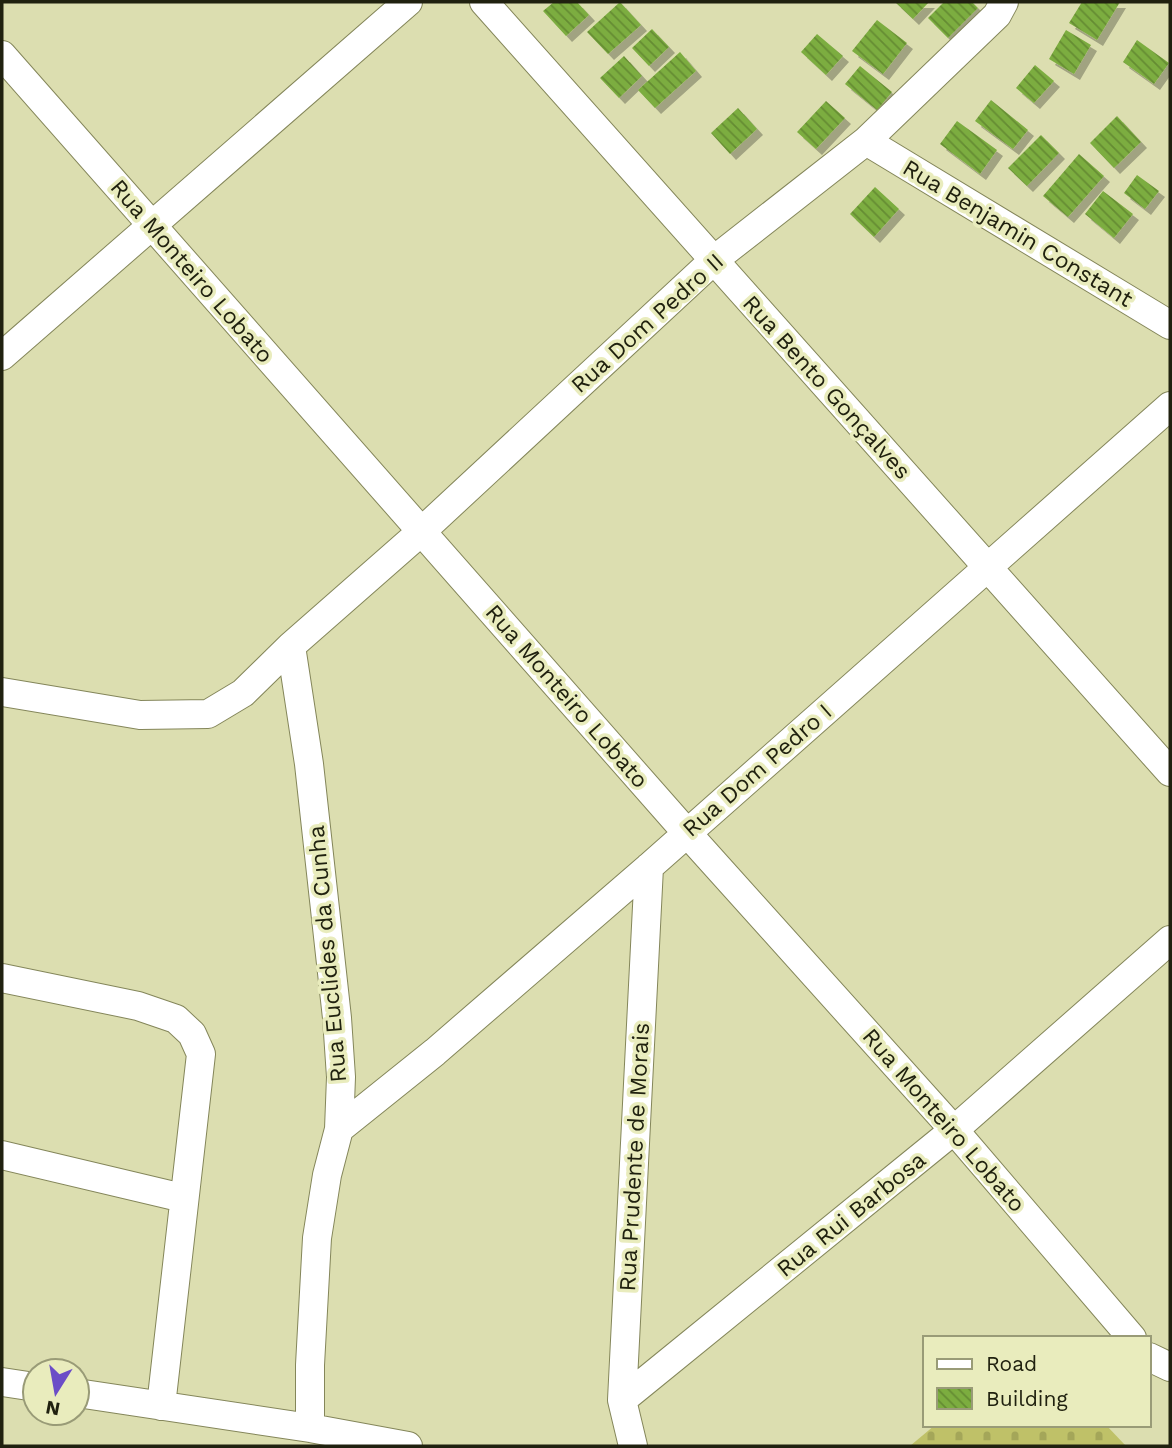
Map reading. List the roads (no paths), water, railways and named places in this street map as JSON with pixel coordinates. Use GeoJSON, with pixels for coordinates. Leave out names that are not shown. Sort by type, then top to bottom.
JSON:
{"type":"FeatureCollection","features":[{"type":"Feature","properties":{"kind":"street"},"geometry":{"type":"LineString","coordinates":[[2,356],[408,2]]}},
{"type":"Feature","properties":{"kind":"street","name":"Rua Bento Gonçalves"},"geometry":{"type":"LineString","coordinates":[[484,2],[1170,772]]}},
{"type":"Feature","properties":{"kind":"street","name":"Rua Dom Pedro II"},"geometry":{"type":"LineString","coordinates":[[2,692],[140,715],[208,714],[243,692],[715,260],[866,141],[997,15],[1004,2]]}},
{"type":"Feature","properties":{"kind":"street","name":"Rua Monteiro Lobato"},"geometry":{"type":"LineString","coordinates":[[2,55],[687,833],[954,1130],[1130,1336]]}},
{"type":"Feature","properties":{"kind":"street","name":"Rua Benjamin Constant"},"geometry":{"type":"LineString","coordinates":[[866,141],[1170,325]]}},
{"type":"Feature","properties":{"kind":"street","name":"Rua Dom Pedro I"},"geometry":{"type":"LineString","coordinates":[[339,1129],[435,1052],[649,867],[1170,406]]}},
{"type":"Feature","properties":{"kind":"street","name":"Rua Euclides da Cunha"},"geometry":{"type":"LineString","coordinates":[[291,646],[309,764],[341,1077],[339,1129],[327,1175],[317,1238],[310,1365],[310,1429]]}},
{"type":"Feature","properties":{"kind":"street","name":"Rua Prudente de Morais"},"geometry":{"type":"LineString","coordinates":[[633,1446],[622,1400],[649,867]]}},
{"type":"Feature","properties":{"kind":"street","name":"Rua Rui Barbosa"},"geometry":{"type":"LineString","coordinates":[[622,1400],[954,1130],[1170,940]]}},
{"type":"Feature","properties":{"kind":"street"},"geometry":{"type":"LineString","coordinates":[[2,978],[138,1006],[176,1019],[192,1034],[201,1054],[161,1406]]}},
{"type":"Feature","properties":{"kind":"street"},"geometry":{"type":"LineString","coordinates":[[2,1155],[183,1198]]}},
{"type":"Feature","properties":{"kind":"street"},"geometry":{"type":"LineString","coordinates":[[1151,1358],[1170,1367]]}},
{"type":"Feature","properties":{"kind":"street"},"geometry":{"type":"LineString","coordinates":[[2,1382],[21,1385]]}},
{"type":"Feature","properties":{"kind":"street"},"geometry":{"type":"LineString","coordinates":[[91,1396],[400,1445]]}}]}
